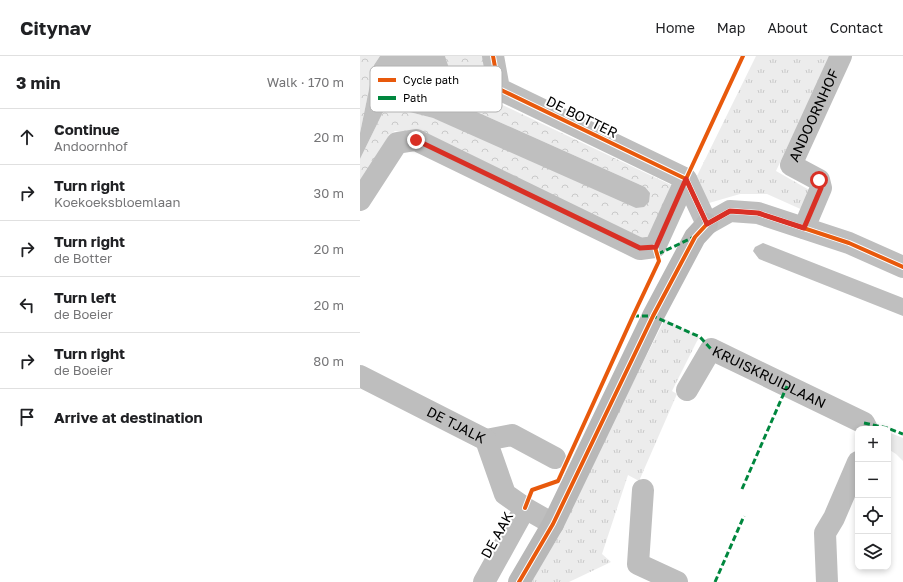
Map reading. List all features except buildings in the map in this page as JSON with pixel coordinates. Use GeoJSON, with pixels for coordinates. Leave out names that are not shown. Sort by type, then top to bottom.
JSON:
{"type":"FeatureCollection","features":[{"type":"Feature","properties":{"kind":"street","name":"DE BOTTER"},"geometry":{"type":"LineString","coordinates":[[493,56],[495,66]]}},
{"type":"Feature","properties":{"kind":"street","name":"ANDOORNHOF"},"geometry":{"type":"LineString","coordinates":[[804,228],[821,188],[819,180],[791,165],[841,56]]}},
{"type":"Feature","properties":{"kind":"street","name":"DE BOTTER"},"geometry":{"type":"LineString","coordinates":[[502,91],[686,179]]}},
{"type":"Feature","properties":{"kind":"street"},"geometry":{"type":"LineString","coordinates":[[360,200],[397,143],[416,140],[640,248],[656,247],[686,179]]}},
{"type":"Feature","properties":{"kind":"street"},"geometry":{"type":"LineString","coordinates":[[686,179],[707,224]]}},
{"type":"Feature","properties":{"kind":"street"},"geometry":{"type":"LineString","coordinates":[[519,582],[553,524],[653,316],[695,237],[707,224],[730,211],[758,213],[849,243],[903,267]]}},
{"type":"Feature","properties":{"kind":"street","name":"KRUISKRUIDLAAN"},"geometry":{"type":"LineString","coordinates":[[687,390],[710,349],[864,423],[866,426]]}},
{"type":"Feature","properties":{"kind":"street","name":"DE TJALK"},"geometry":{"type":"LineString","coordinates":[[360,377],[486,440],[512,435],[555,458]]}},
{"type":"Feature","properties":{"kind":"street","name":"DE AAK"},"geometry":{"type":"LineString","coordinates":[[484,582],[525,508],[505,494],[486,440]]}},
{"type":"Feature","properties":{"kind":"street"},"geometry":{"type":"LineString","coordinates":[[827,582],[825,533],[834,518],[855,469]]}},
{"type":"Feature","properties":{"kind":"street"},"geometry":{"type":"LineString","coordinates":[[643,490],[638,564],[677,582]]}},
{"type":"Feature","properties":{"kind":"street"},"geometry":{"type":"LineString","coordinates":[[525,508],[553,524]]}},
{"type":"Feature","properties":{"kind":"green space"},"geometry":{"type":"Polygon","coordinates":[[[360,56],[380,56],[374,66],[370,66],[370,84],[360,133],[360,56]]]}},
{"type":"Feature","properties":{"kind":"green space"},"geometry":{"type":"Polygon","coordinates":[[[445,56],[482,56],[485,66],[448,66],[445,56]]]}},
{"type":"Feature","properties":{"kind":"green space"},"geometry":{"type":"Polygon","coordinates":[[[756,56],[830,56],[776,171],[811,191],[805,211],[767,194],[740,194],[709,203],[695,180],[756,56]]]}},
{"type":"Feature","properties":{"kind":"green space"},"geometry":{"type":"Polygon","coordinates":[[[502,105],[671,185],[664,209],[647,239],[635,240],[419,135],[395,131],[389,135],[360,192],[360,159],[383,112],[410,112],[433,118],[645,187],[477,112],[502,112],[502,105]]]}},
{"type":"Feature","properties":{"kind":"green space"},"geometry":{"type":"Polygon","coordinates":[[[665,319],[699,337],[672,391],[677,394],[639,481],[628,475],[602,554],[611,562],[569,582],[532,582],[665,319]]]}},
{"type":"Feature","properties":{"kind":"green space"},"geometry":{"type":"Polygon","coordinates":[[[891,433],[903,438],[903,461],[891,451],[891,433]]]}},
{"type":"Feature","properties":{"kind":"shaded area"},"geometry":{"type":"Polygon","coordinates":[[[380,56],[445,56],[448,66],[374,66],[380,56]]]}},
{"type":"Feature","properties":{"kind":"shaded area"},"geometry":{"type":"Polygon","coordinates":[[[370,84],[370,112],[383,112],[360,159],[360,133],[370,84]]]}},
{"type":"Feature","properties":{"kind":"shaded area"},"geometry":{"type":"Polygon","coordinates":[[[410,112],[477,112],[645,187],[650,193],[649,202],[644,207],[636,208],[433,118],[410,112]]]}},
{"type":"Feature","properties":{"kind":"shaded area"},"geometry":{"type":"Polygon","coordinates":[[[763,243],[903,298],[903,316],[759,259],[753,251],[755,247],[763,243]]]}},
{"type":"Feature","properties":{"kind":"marked path"},"geometry":{"type":"LineString","coordinates":[[658,254],[694,237]]}},
{"type":"Feature","properties":{"kind":"marked path"},"geometry":{"type":"LineString","coordinates":[[633,316],[653,316],[700,337],[711,349]]}},
{"type":"Feature","properties":{"kind":"marked path"},"geometry":{"type":"LineString","coordinates":[[742,489],[787,386]]}},
{"type":"Feature","properties":{"kind":"marked path"},"geometry":{"type":"LineString","coordinates":[[864,423],[887,428],[903,434]]}},
{"type":"Feature","properties":{"kind":"marked path"},"geometry":{"type":"LineString","coordinates":[[715,582],[744,516]]}},
{"type":"Feature","properties":{"kind":"cycle path"},"geometry":{"type":"LineString","coordinates":[[493,56],[495,66]]}},
{"type":"Feature","properties":{"kind":"cycle path"},"geometry":{"type":"LineString","coordinates":[[686,179],[743,56]]}},
{"type":"Feature","properties":{"kind":"cycle path"},"geometry":{"type":"LineString","coordinates":[[502,90],[686,179],[707,224]]}},
{"type":"Feature","properties":{"kind":"cycle path"},"geometry":{"type":"LineString","coordinates":[[519,582],[553,524],[653,316],[695,237],[707,224],[730,211],[758,213],[849,243],[903,267]]}},
{"type":"Feature","properties":{"kind":"cycle path"},"geometry":{"type":"LineString","coordinates":[[525,508],[532,490],[558,481],[659,261],[655,247]]}},
{"type":"Feature","properties":{"kind":"route"},"geometry":{"type":"LineString","coordinates":[[416,140],[640,248],[656,247],[686,179],[707,224],[730,211],[758,213],[804,228],[821,188],[819,180]]}}]}
